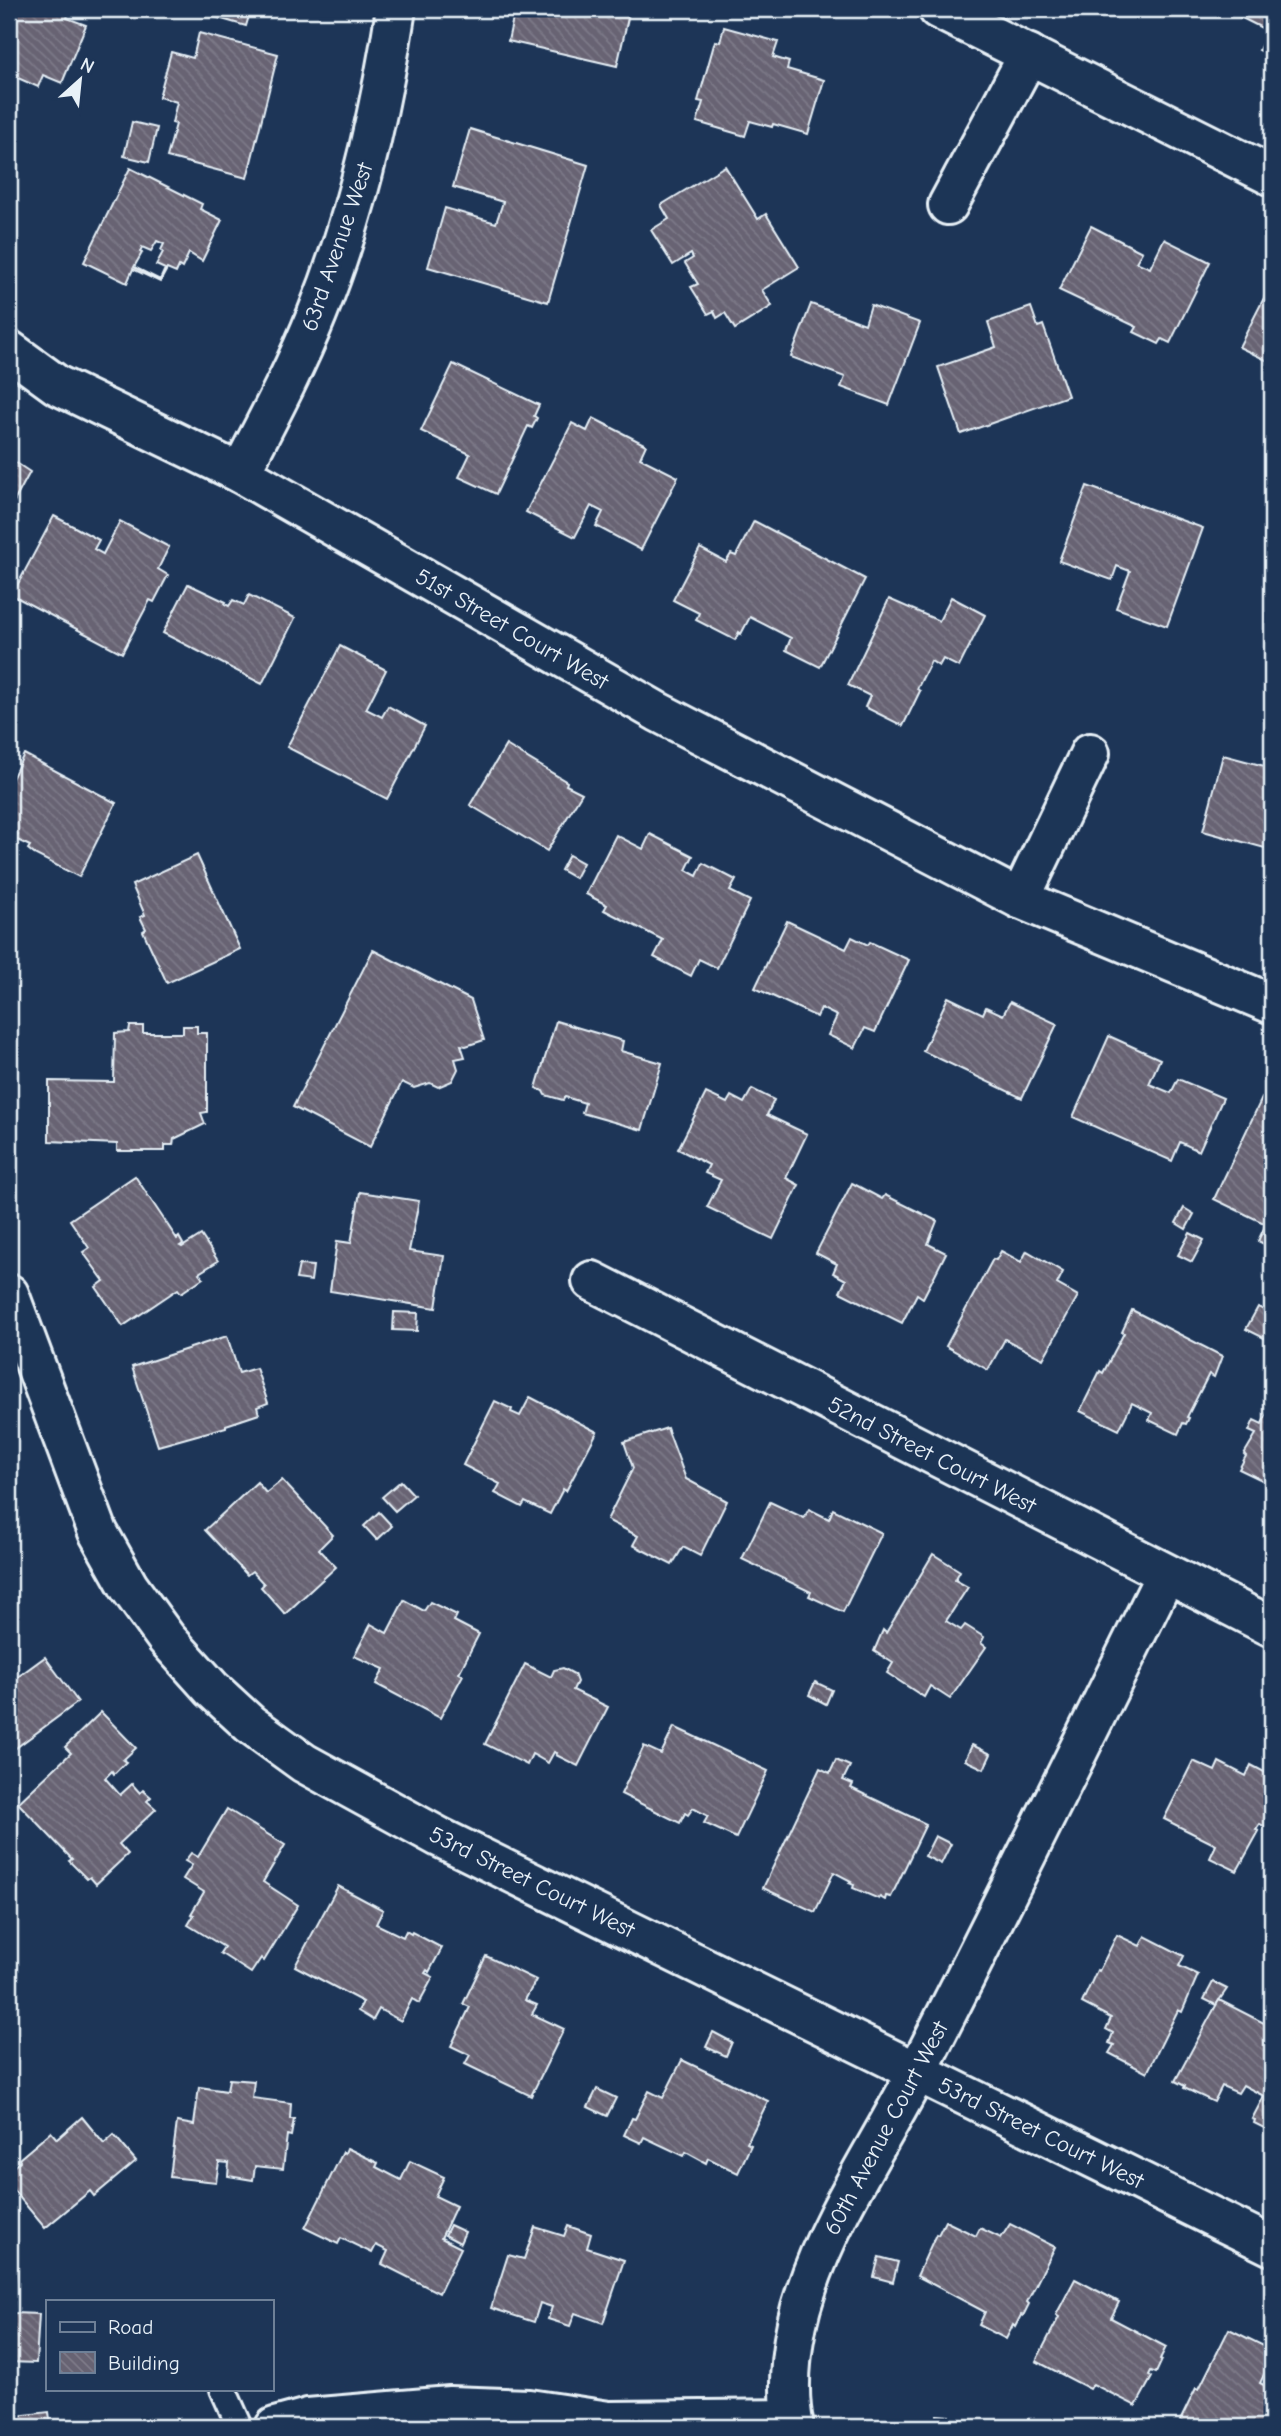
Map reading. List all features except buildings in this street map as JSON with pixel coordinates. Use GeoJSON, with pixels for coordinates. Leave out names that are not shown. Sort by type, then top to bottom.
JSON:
{"type":"FeatureCollection","features":[{"type":"Feature","properties":{"kind":"street","name":"63rd Avenue West"},"geometry":{"type":"LineString","coordinates":[[240,473],[285,388],[318,313],[345,235],[368,156],[386,76],[396,9]]}},
{"type":"Feature","properties":{"kind":"street"},"geometry":{"type":"LineString","coordinates":[[938,9],[1272,176]]}},
{"type":"Feature","properties":{"kind":"street"},"geometry":{"type":"LineString","coordinates":[[948,205],[1029,54]]}},
{"type":"Feature","properties":{"kind":"street","name":"51st Street Court West"},"geometry":{"type":"LineString","coordinates":[[9,350],[57,385],[240,473],[658,712],[1020,899],[1272,1004]]}},
{"type":"Feature","properties":{"kind":"street"},"geometry":{"type":"LineString","coordinates":[[1020,899],[1090,753]]}},
{"type":"Feature","properties":{"kind":"street","name":"52nd Street Court West"},"geometry":{"type":"LineString","coordinates":[[592,1281],[1272,1627]]}},
{"type":"Feature","properties":{"kind":"street","name":"53rd Street Court West"},"geometry":{"type":"LineString","coordinates":[[9,1294],[98,1531],[129,1587],[166,1638],[202,1679],[250,1724],[304,1763],[439,1837],[1272,2246]]}},
{"type":"Feature","properties":{"kind":"street","name":"60th Avenue Court West"},"geometry":{"type":"LineString","coordinates":[[275,2427],[308,2418],[450,2406],[529,2409],[609,2421],[793,2423],[791,2396],[794,2346],[805,2293],[822,2247],[917,2072],[1166,1574]]}},
{"type":"Feature","properties":{"kind":"lane"},"geometry":{"type":"LineString","coordinates":[[223,2390],[240,2427]]}}]}
